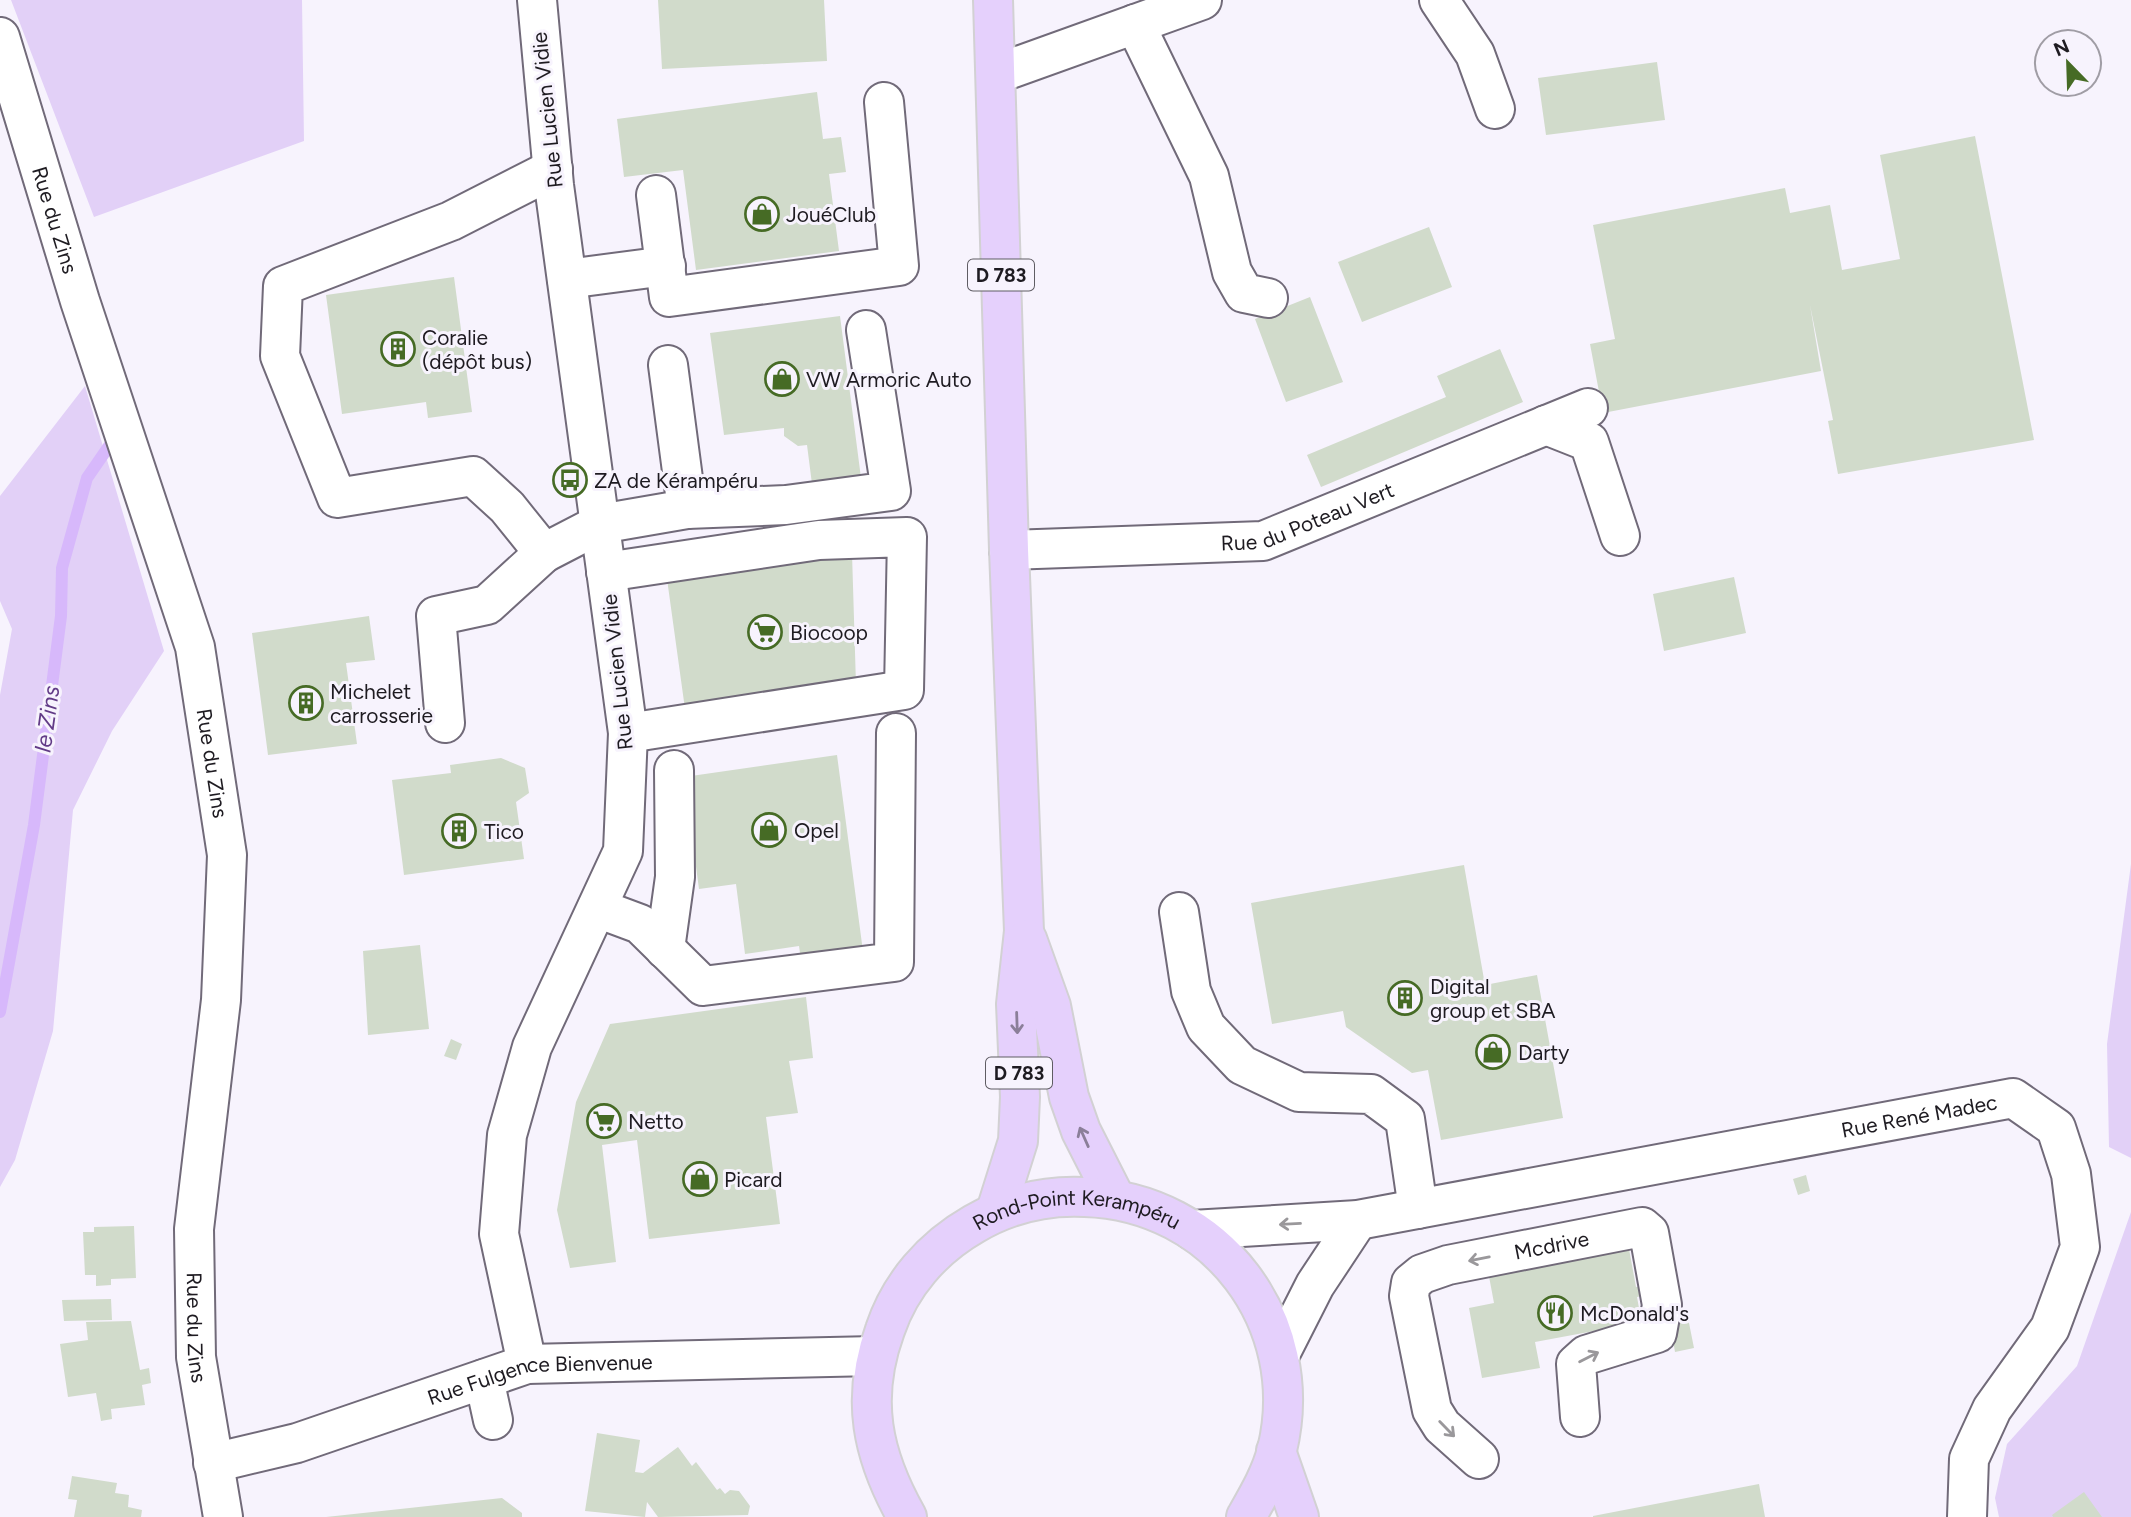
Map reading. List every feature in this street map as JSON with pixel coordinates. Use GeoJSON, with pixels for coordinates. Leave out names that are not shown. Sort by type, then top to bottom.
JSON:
{"type":"FeatureCollection","features":[{"type":"Feature","properties":{"kind":"main road","name":"D 783"},"geometry":{"type":"LineString","coordinates":[[993,0],[1009,550],[1024,931],[1016,1004],[1018,1141],[996,1211]]}},
{"type":"Feature","properties":{"kind":"main road","name":"D 783"},"geometry":{"type":"LineString","coordinates":[[1024,931],[1051,1006],[1069,1097],[1081,1131],[1115,1198]]}},
{"type":"Feature","properties":{"kind":"main road","name":"Rond-Point Kerampéru"},"geometry":{"type":"LineString","coordinates":[[907,1517],[888,1483],[875,1442],[871,1399],[876,1356],[891,1311],[918,1269],[953,1236],[996,1211],[1054,1196],[1115,1198],[1155,1209],[1192,1230],[1223,1254],[1248,1284],[1267,1319],[1279,1356],[1282,1398],[1276,1451],[1263,1489],[1246,1517]]}},
{"type":"Feature","properties":{"kind":"main road"},"geometry":{"type":"LineString","coordinates":[[1276,1451],[1299,1517]]}},
{"type":"Feature","properties":{"kind":"street","name":"Rue Lucien Vidie"},"geometry":{"type":"LineString","coordinates":[[527,1364],[499,1234],[507,1135],[533,1047],[623,851],[628,733],[553,169],[537,0]]}},
{"type":"Feature","properties":{"kind":"street"},"geometry":{"type":"LineString","coordinates":[[996,74],[1202,0]]}},
{"type":"Feature","properties":{"kind":"street"},"geometry":{"type":"LineString","coordinates":[[1438,0],[1475,54],[1495,109]]}},
{"type":"Feature","properties":{"kind":"street"},"geometry":{"type":"LineString","coordinates":[[1135,24],[1209,176],[1232,272],[1244,293],[1268,298]]}},
{"type":"Feature","properties":{"kind":"street","name":"Rue du Zins"},"geometry":{"type":"LineString","coordinates":[[0,37],[80,300],[195,647],[227,855],[220,1000],[194,1229],[196,1357],[223,1517]]}},
{"type":"Feature","properties":{"kind":"street"},"geometry":{"type":"LineString","coordinates":[[656,195],[669,297],[899,266],[884,102]]}},
{"type":"Feature","properties":{"kind":"street"},"geometry":{"type":"LineString","coordinates":[[544,553],[507,507],[473,476],[337,498],[280,356],[283,286],[451,221],[553,169]]}},
{"type":"Feature","properties":{"kind":"street"},"geometry":{"type":"LineString","coordinates":[[567,279],[666,266]]}},
{"type":"Feature","properties":{"kind":"street"},"geometry":{"type":"LineString","coordinates":[[445,723],[436,616],[487,605],[544,553],[600,524],[687,509],[786,505],[891,491],[866,330]]}},
{"type":"Feature","properties":{"kind":"street"},"geometry":{"type":"LineString","coordinates":[[668,365],[687,509]]}},
{"type":"Feature","properties":{"kind":"street","name":"Rue du Poteau Vert"},"geometry":{"type":"LineString","coordinates":[[1009,550],[1263,541],[1588,408]]}},
{"type":"Feature","properties":{"kind":"street"},"geometry":{"type":"LineString","coordinates":[[1546,425],[1589,442],[1620,536]]}},
{"type":"Feature","properties":{"kind":"street"},"geometry":{"type":"LineString","coordinates":[[606,572],[819,540],[906,537],[904,690],[628,733]]}},
{"type":"Feature","properties":{"kind":"street"},"geometry":{"type":"LineString","coordinates":[[597,908],[640,924],[703,986],[894,962],[896,733]]}},
{"type":"Feature","properties":{"kind":"street"},"geometry":{"type":"LineString","coordinates":[[665,949],[675,877],[674,770]]}},
{"type":"Feature","properties":{"kind":"street"},"geometry":{"type":"LineString","coordinates":[[1179,912],[1191,991],[1206,1027],[1242,1065],[1299,1092],[1371,1094],[1405,1119],[1418,1209]]}},
{"type":"Feature","properties":{"kind":"street","name":"Rue René Madec"},"geometry":{"type":"LineString","coordinates":[[1192,1230],[1358,1220],[2012,1098],[2056,1128],[2071,1174],[2080,1247],[2049,1328],[1992,1409],[1969,1459],[1967,1517]]}},
{"type":"Feature","properties":{"kind":"street"},"geometry":{"type":"LineString","coordinates":[[1279,1356],[1315,1285],[1358,1220]]}},
{"type":"Feature","properties":{"kind":"street","name":"Mcdrive"},"geometry":{"type":"LineString","coordinates":[[1479,1459],[1442,1426],[1432,1410],[1409,1296],[1411,1283],[1422,1274],[1448,1265],[1642,1227],[1649,1233],[1662,1305],[1657,1333],[1586,1355],[1576,1364],[1580,1417]]}},
{"type":"Feature","properties":{"kind":"street","name":"Rue Fulgence Bienvenue"},"geometry":{"type":"LineString","coordinates":[[213,1463],[298,1443],[527,1364],[876,1356]]}},
{"type":"Feature","properties":{"kind":"street"},"geometry":{"type":"LineString","coordinates":[[484,1378],[493,1420]]}},
{"type":"Feature","properties":{"kind":"shaded area"},"geometry":{"type":"Polygon","coordinates":[[[11,0],[302,0],[304,141],[94,217],[11,0]]]}},
{"type":"Feature","properties":{"kind":"shaded area"},"geometry":{"type":"Polygon","coordinates":[[[85,386],[164,651],[112,731],[73,810],[53,1031],[15,1160],[0,1187],[0,695],[12,629],[0,601],[0,496],[85,386]]]}},
{"type":"Feature","properties":{"kind":"shaded area"},"geometry":{"type":"Polygon","coordinates":[[[2131,864],[2131,1158],[2109,1147],[2107,1044],[2131,864]]]}},
{"type":"Feature","properties":{"kind":"shaded area"},"geometry":{"type":"Polygon","coordinates":[[[2131,1212],[2131,1517],[1999,1517],[1995,1498],[2007,1444],[2077,1366],[2131,1212]]]}},
{"type":"Feature","properties":{"kind":"building"},"geometry":{"type":"Polygon","coordinates":[[[658,0],[824,0],[827,61],[662,69],[658,0]]]}},
{"type":"Feature","properties":{"kind":"building"},"geometry":{"type":"Polygon","coordinates":[[[1657,62],[1665,120],[1546,135],[1538,78],[1657,62]]]}},
{"type":"Feature","properties":{"kind":"building","name":"JouéClub"},"geometry":{"type":"Polygon","coordinates":[[[817,92],[823,139],[841,137],[846,172],[829,174],[839,251],[696,270],[683,170],[624,177],[617,119],[817,92]]]}},
{"type":"Feature","properties":{"kind":"building"},"geometry":{"type":"Polygon","coordinates":[[[1975,136],[2034,440],[1838,474],[1828,421],[1833,420],[1810,305],[1821,371],[1603,413],[1590,344],[1615,339],[1593,225],[1785,188],[1790,213],[1830,205],[1842,270],[1900,259],[1880,155],[1975,136]]]}},
{"type":"Feature","properties":{"kind":"building"},"geometry":{"type":"Polygon","coordinates":[[[1429,227],[1452,287],[1362,322],[1338,262],[1429,227]]]}},
{"type":"Feature","properties":{"kind":"building","name":"Coralie (dépôt bus)"},"geometry":{"type":"Polygon","coordinates":[[[454,277],[472,412],[428,418],[426,402],[342,414],[326,295],[454,277]]]}},
{"type":"Feature","properties":{"kind":"building"},"geometry":{"type":"Polygon","coordinates":[[[1310,297],[1343,382],[1286,402],[1255,319],[1310,297]]]}},
{"type":"Feature","properties":{"kind":"building","name":"VW Armoric Auto"},"geometry":{"type":"Polygon","coordinates":[[[840,316],[861,478],[812,484],[807,445],[798,446],[784,436],[784,428],[724,435],[710,333],[840,316]]]}},
{"type":"Feature","properties":{"kind":"building"},"geometry":{"type":"Polygon","coordinates":[[[1500,349],[1523,402],[1321,487],[1307,455],[1446,397],[1437,376],[1500,349]]]}},
{"type":"Feature","properties":{"kind":"building","name":"Biocoop"},"geometry":{"type":"Polygon","coordinates":[[[852,553],[856,685],[685,709],[667,579],[852,553]]]}},
{"type":"Feature","properties":{"kind":"building"},"geometry":{"type":"Polygon","coordinates":[[[1734,577],[1746,633],[1664,651],[1653,594],[1734,577]]]}},
{"type":"Feature","properties":{"kind":"building","name":"Michelet carrosserie"},"geometry":{"type":"Polygon","coordinates":[[[369,616],[375,660],[346,663],[357,744],[268,755],[252,633],[369,616]]]}},
{"type":"Feature","properties":{"kind":"building","name":"Opel"},"geometry":{"type":"Polygon","coordinates":[[[837,755],[864,959],[802,967],[799,946],[745,954],[736,884],[699,889],[684,777],[837,755]]]}},
{"type":"Feature","properties":{"kind":"building","name":"Tico"},"geometry":{"type":"Polygon","coordinates":[[[501,758],[525,768],[529,793],[516,802],[524,859],[404,875],[392,780],[451,773],[450,765],[501,758]]]}},
{"type":"Feature","properties":{"kind":"building","name":"Digital group et SBA"},"geometry":{"type":"Polygon","coordinates":[[[1464,865],[1485,985],[1537,975],[1563,1118],[1441,1140],[1428,1070],[1412,1073],[1346,1027],[1343,1011],[1272,1024],[1251,903],[1464,865]]]}},
{"type":"Feature","properties":{"kind":"building"},"geometry":{"type":"Polygon","coordinates":[[[420,945],[429,1029],[368,1035],[363,951],[420,945]]]}},
{"type":"Feature","properties":{"kind":"building"},"geometry":{"type":"Polygon","coordinates":[[[806,997],[813,1058],[789,1061],[798,1113],[766,1117],[780,1224],[649,1239],[637,1140],[602,1145],[616,1262],[570,1268],[557,1210],[576,1102],[610,1024],[806,997]]]}},
{"type":"Feature","properties":{"kind":"building"},"geometry":{"type":"Polygon","coordinates":[[[451,1039],[462,1044],[456,1060],[444,1056],[451,1039]]]}},
{"type":"Feature","properties":{"kind":"building"},"geometry":{"type":"Polygon","coordinates":[[[1806,1175],[1810,1191],[1798,1195],[1793,1179],[1806,1175]]]}},
{"type":"Feature","properties":{"kind":"building"},"geometry":{"type":"Polygon","coordinates":[[[134,1226],[136,1278],[111,1279],[111,1285],[96,1286],[96,1275],[85,1275],[83,1232],[94,1232],[94,1227],[134,1226]]]}},
{"type":"Feature","properties":{"kind":"building","name":"McDonald's"},"geometry":{"type":"Polygon","coordinates":[[[1629,1249],[1636,1287],[1644,1286],[1646,1295],[1637,1297],[1641,1319],[1620,1322],[1621,1326],[1535,1342],[1540,1368],[1482,1378],[1469,1308],[1494,1303],[1488,1271],[1629,1249]]]}},
{"type":"Feature","properties":{"kind":"building"},"geometry":{"type":"Polygon","coordinates":[[[111,1299],[112,1320],[64,1321],[62,1300],[111,1299]]]}},
{"type":"Feature","properties":{"kind":"building"},"geometry":{"type":"Polygon","coordinates":[[[1687,1313],[1694,1348],[1675,1352],[1669,1316],[1687,1313]]]}},
{"type":"Feature","properties":{"kind":"building"},"geometry":{"type":"Polygon","coordinates":[[[131,1321],[140,1370],[149,1368],[151,1383],[142,1385],[145,1405],[111,1409],[112,1419],[101,1421],[96,1393],[68,1397],[60,1344],[88,1340],[86,1322],[131,1321]]]}},
{"type":"Feature","properties":{"kind":"building"},"geometry":{"type":"Polygon","coordinates":[[[597,1433],[640,1440],[635,1472],[643,1473],[678,1447],[692,1466],[696,1462],[717,1490],[720,1488],[725,1494],[730,1490],[739,1491],[750,1506],[748,1515],[658,1517],[647,1502],[645,1517],[585,1511],[597,1433]]]}},
{"type":"Feature","properties":{"kind":"building"},"geometry":{"type":"Polygon","coordinates":[[[72,1476],[117,1483],[115,1493],[129,1495],[128,1507],[142,1510],[141,1517],[74,1517],[77,1500],[68,1499],[72,1476]]]}},
{"type":"Feature","properties":{"kind":"building"},"geometry":{"type":"Polygon","coordinates":[[[1759,1484],[1765,1517],[1593,1517],[1593,1516],[1759,1484]]]}},
{"type":"Feature","properties":{"kind":"building"},"geometry":{"type":"Polygon","coordinates":[[[2084,1492],[2102,1517],[2053,1517],[2052,1515],[2084,1492]]]}},
{"type":"Feature","properties":{"kind":"building"},"geometry":{"type":"Polygon","coordinates":[[[502,1498],[522,1513],[522,1517],[326,1517],[502,1498]]]}},
{"type":"Feature","properties":{"kind":"waterway","name":"le Zins"},"geometry":{"type":"LineString","coordinates":[[0,1012],[34,825],[61,616],[62,568],[87,478],[116,436]]}},
{"type":"Feature","properties":{"kind":"place","name":"JouéClub"},"geometry":{"type":"Point","coordinates":[762,214]}},
{"type":"Feature","properties":{"kind":"place","name":"Coralie (dépôt bus)"},"geometry":{"type":"Point","coordinates":[398,349]}},
{"type":"Feature","properties":{"kind":"place","name":"VW Armoric Auto"},"geometry":{"type":"Point","coordinates":[782,379]}},
{"type":"Feature","properties":{"kind":"place","name":"ZA de Kérampéru"},"geometry":{"type":"Point","coordinates":[570,480]}},
{"type":"Feature","properties":{"kind":"place","name":"Biocoop"},"geometry":{"type":"Point","coordinates":[765,632]}},
{"type":"Feature","properties":{"kind":"place","name":"Michelet carrosserie"},"geometry":{"type":"Point","coordinates":[306,703]}},
{"type":"Feature","properties":{"kind":"place","name":"Opel"},"geometry":{"type":"Point","coordinates":[769,830]}},
{"type":"Feature","properties":{"kind":"place","name":"Tico"},"geometry":{"type":"Point","coordinates":[459,831]}},
{"type":"Feature","properties":{"kind":"place","name":"Digital group et SBA"},"geometry":{"type":"Point","coordinates":[1405,998]}},
{"type":"Feature","properties":{"kind":"place","name":"Darty"},"geometry":{"type":"Point","coordinates":[1493,1052]}},
{"type":"Feature","properties":{"kind":"place","name":"Netto"},"geometry":{"type":"Point","coordinates":[604,1121]}},
{"type":"Feature","properties":{"kind":"place","name":"Picard"},"geometry":{"type":"Point","coordinates":[700,1179]}},
{"type":"Feature","properties":{"kind":"place","name":"McDonald's"},"geometry":{"type":"Point","coordinates":[1555,1313]}}]}
